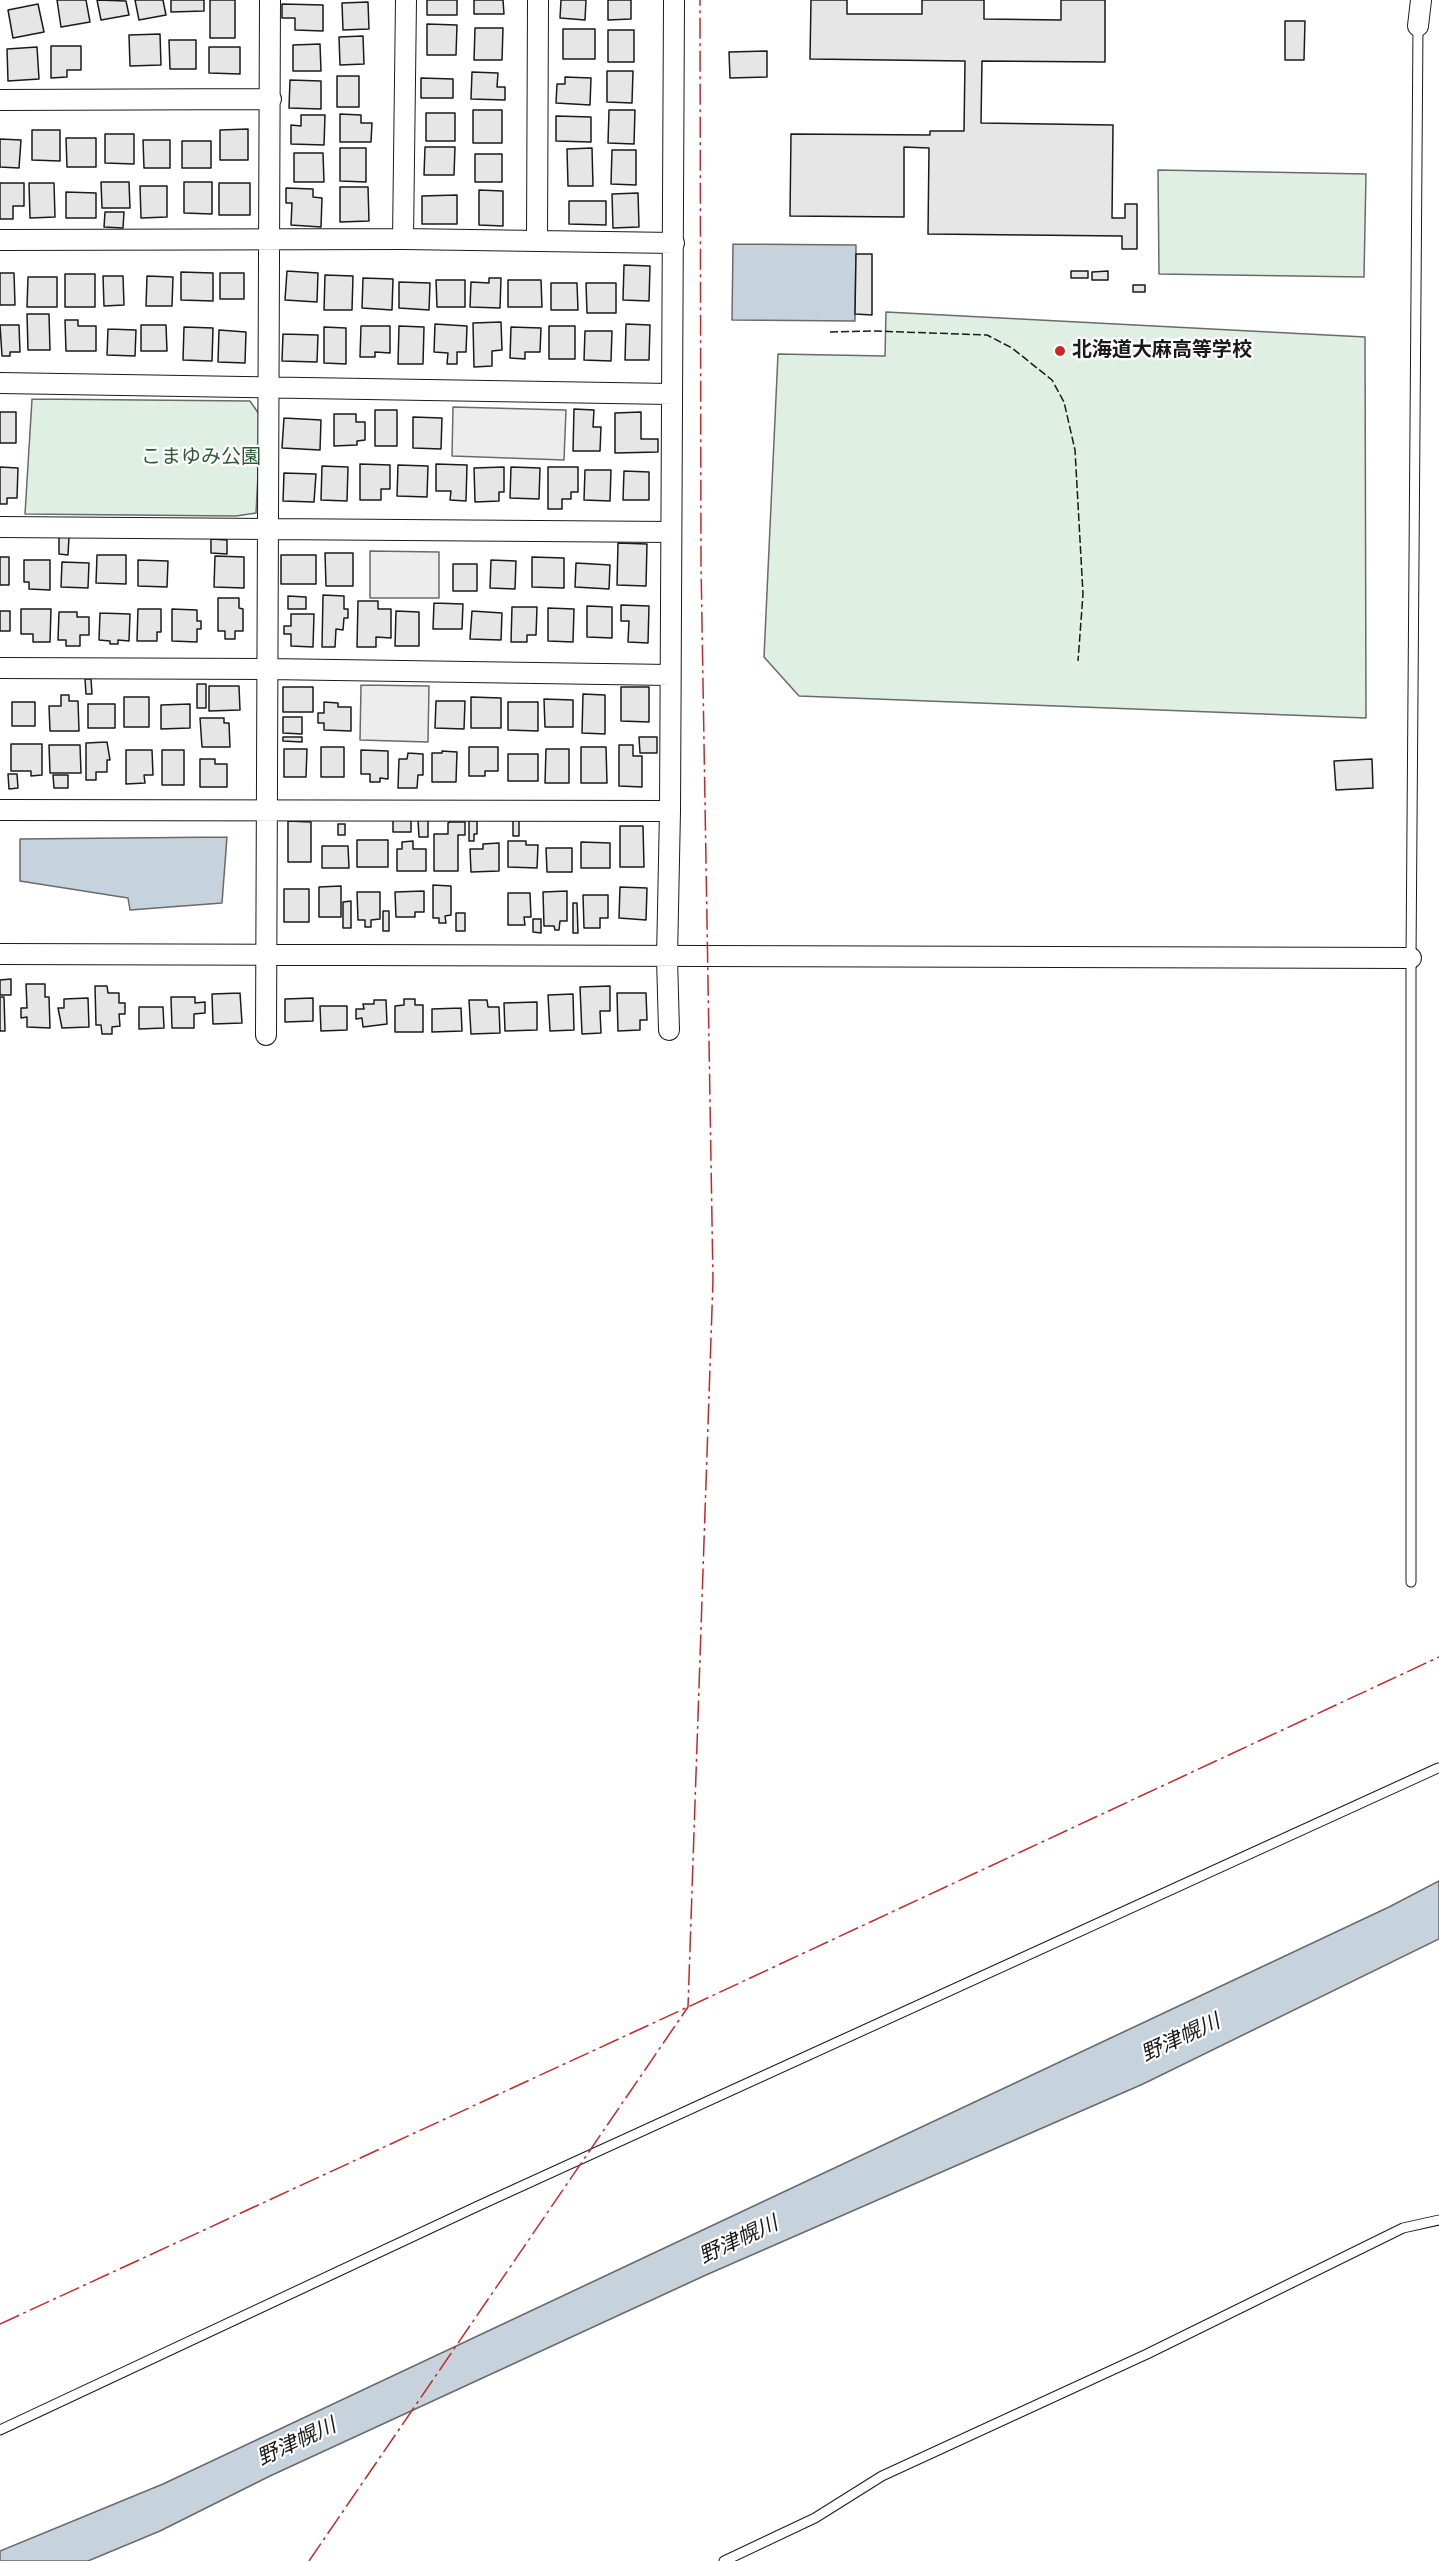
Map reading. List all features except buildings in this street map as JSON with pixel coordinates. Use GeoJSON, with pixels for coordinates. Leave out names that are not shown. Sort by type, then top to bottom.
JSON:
{"type":"FeatureCollection","features":[{"type":"Feature","properties":{"kind":"street"},"geometry":{"type":"LineString","coordinates":[[266,1035],[270,0]]}},
{"type":"Feature","properties":{"kind":"street"},"geometry":{"type":"LineString","coordinates":[[403,239],[406,0]]}},
{"type":"Feature","properties":{"kind":"street"},"geometry":{"type":"LineString","coordinates":[[537,241],[538,0]]}},
{"type":"Feature","properties":{"kind":"street"},"geometry":{"type":"LineString","coordinates":[[669,1030],[667,958],[670,811],[674,0]]}},
{"type":"Feature","properties":{"kind":"street"},"geometry":{"type":"LineString","coordinates":[[1418,26],[1421,0]]}},
{"type":"Feature","properties":{"kind":"street"},"geometry":{"type":"LineString","coordinates":[[0,100],[271,99]]}},
{"type":"Feature","properties":{"kind":"street"},"geometry":{"type":"LineString","coordinates":[[0,240],[403,239],[674,243]]}},
{"type":"Feature","properties":{"kind":"street"},"geometry":{"type":"LineString","coordinates":[[0,383],[671,394]]}},
{"type":"Feature","properties":{"kind":"street"},"geometry":{"type":"LineString","coordinates":[[0,527],[671,532]]}},
{"type":"Feature","properties":{"kind":"street"},"geometry":{"type":"LineString","coordinates":[[0,668],[670,675]]}},
{"type":"Feature","properties":{"kind":"street"},"geometry":{"type":"LineString","coordinates":[[0,810],[670,811]]}},
{"type":"Feature","properties":{"kind":"street"},"geometry":{"type":"LineString","coordinates":[[0,954],[667,958],[1412,958]]}},
{"type":"Feature","properties":{"kind":"lane"},"geometry":{"type":"LineString","coordinates":[[1410,1582],[1418,26]]}},
{"type":"Feature","properties":{"kind":"lane"},"geometry":{"type":"LineString","coordinates":[[0,2430],[489,2202],[1438,1768]]}},
{"type":"Feature","properties":{"kind":"lane"},"geometry":{"type":"LineString","coordinates":[[724,2561],[815,2518],[882,2476],[1147,2354],[1403,2228],[1439,2220]]}},
{"type":"Feature","properties":{"kind":"green space"},"geometry":{"type":"Polygon","coordinates":[[[1158,170],[1366,174],[1364,277],[1159,274],[1158,170]]]}},
{"type":"Feature","properties":{"kind":"green space"},"geometry":{"type":"Polygon","coordinates":[[[886,312],[1365,337],[1366,718],[799,696],[764,657],[778,354],[885,356],[886,312]]]}},
{"type":"Feature","properties":{"kind":"green space","name":"こまゆみ公園"},"geometry":{"type":"Polygon","coordinates":[[[32,399],[250,401],[261,417],[256,513],[236,516],[25,514],[32,399]]]}},
{"type":"Feature","properties":{"kind":"shaded area"},"geometry":{"type":"Polygon","coordinates":[[[453,407],[566,410],[564,460],[452,456],[453,407]]]}},
{"type":"Feature","properties":{"kind":"shaded area"},"geometry":{"type":"Polygon","coordinates":[[[370,551],[439,552],[439,598],[370,598],[370,551]]]}},
{"type":"Feature","properties":{"kind":"shaded area"},"geometry":{"type":"Polygon","coordinates":[[[361,685],[429,686],[428,742],[360,740],[361,685]]]}},
{"type":"Feature","properties":{"kind":"water"},"geometry":{"type":"Polygon","coordinates":[[[733,244],[856,245],[855,321],[732,320],[733,244]]]}},
{"type":"Feature","properties":{"kind":"water"},"geometry":{"type":"Polygon","coordinates":[[[227,837],[222,903],[130,910],[128,898],[20,881],[20,839],[227,837]]]}},
{"type":"Feature","properties":{"kind":"water","name":"野津幌川"},"geometry":{"type":"Polygon","coordinates":[[[1439,1881],[1439,1939],[1143,2084],[706,2275],[270,2476],[160,2531],[88,2561],[0,2561],[0,2551],[163,2484],[1389,1907],[1439,1881]]]}},
{"type":"Feature","properties":{"kind":"fence"},"geometry":{"type":"LineString","coordinates":[[830,332],[875,331],[987,335],[1012,348],[1052,380],[1064,402],[1075,450],[1083,594],[1078,661]]}},
{"type":"Feature","properties":{"kind":"power"},"geometry":{"type":"LineString","coordinates":[[309,2561],[688,2007],[713,1280],[701,563],[700,0]]}},
{"type":"Feature","properties":{"kind":"power"},"geometry":{"type":"LineString","coordinates":[[0,2324],[1439,1657]]}},
{"type":"Feature","properties":{"kind":"place","name":"北海道大麻高等学校"},"geometry":{"type":"Point","coordinates":[1060,351]}}]}
